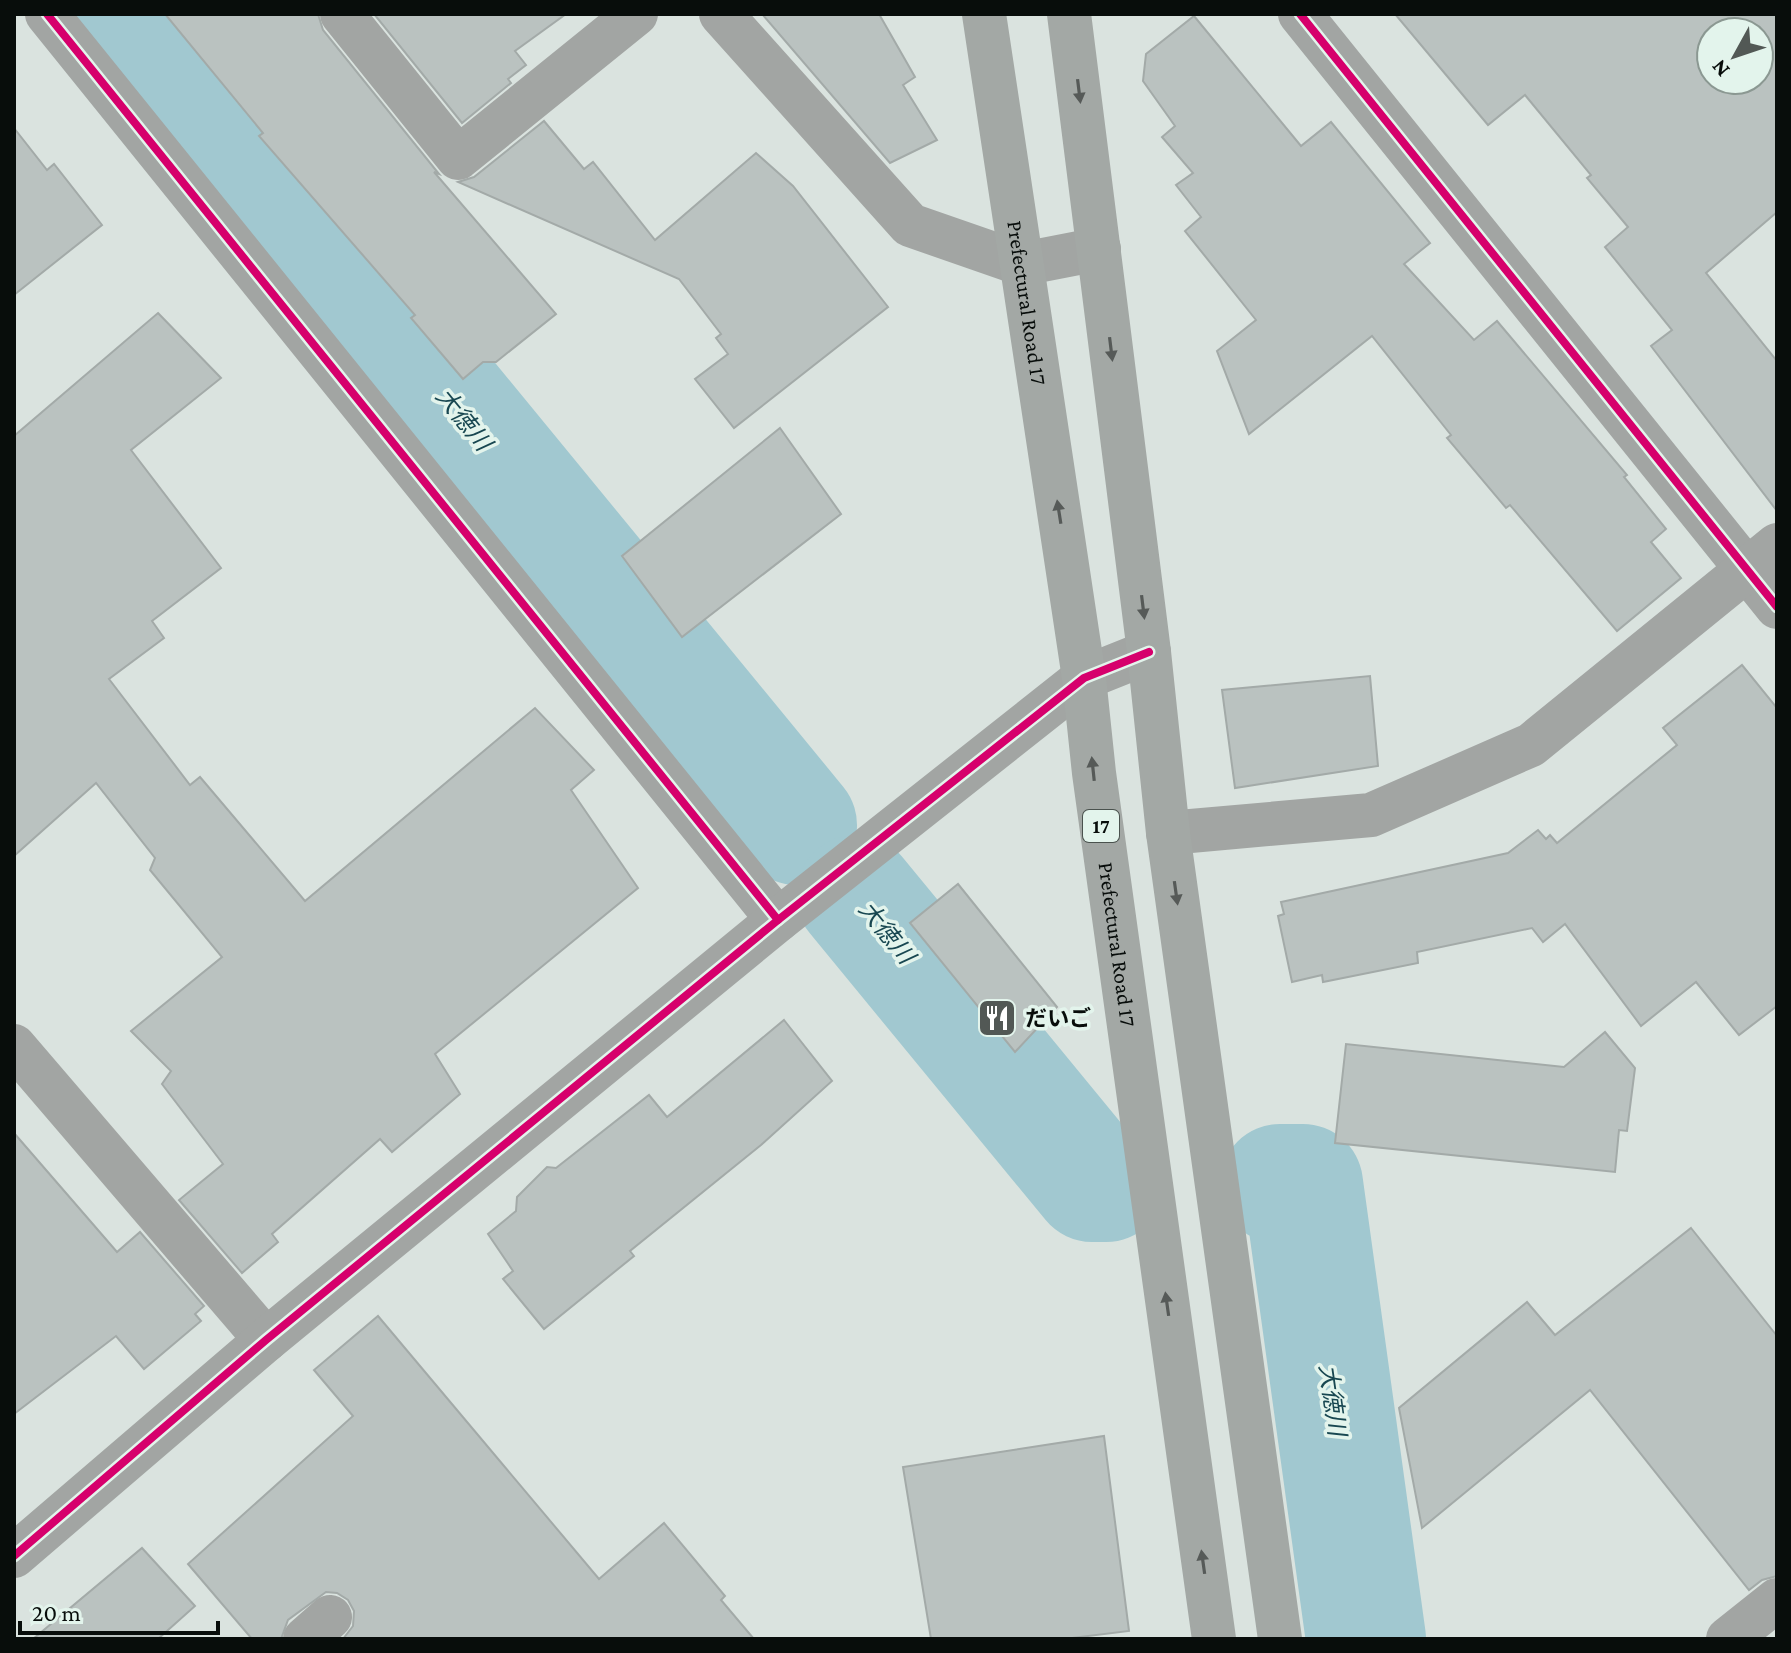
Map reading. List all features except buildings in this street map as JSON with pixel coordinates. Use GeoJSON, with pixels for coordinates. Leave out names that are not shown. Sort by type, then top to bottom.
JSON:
{"type":"FeatureCollection","features":[{"type":"Feature","properties":{"kind":"main road","name":"Prefectural Road 17"},"geometry":{"type":"LineString","coordinates":[[984,14],[1084,678],[1094,773],[1214,1639]]}},
{"type":"Feature","properties":{"kind":"main road"},"geometry":{"type":"LineString","coordinates":[[1069,14],[1149,652],[1168,833],[1280,1639]]}},
{"type":"Feature","properties":{"kind":"street"},"geometry":{"type":"LineString","coordinates":[[47,14],[778,920]]}},
{"type":"Feature","properties":{"kind":"street"},"geometry":{"type":"LineString","coordinates":[[342,14],[458,158],[636,14]]}},
{"type":"Feature","properties":{"kind":"street"},"geometry":{"type":"LineString","coordinates":[[721,14],[910,225],[1022,264],[1099,249]]}},
{"type":"Feature","properties":{"kind":"street"},"geometry":{"type":"LineString","coordinates":[[1300,14],[1762,557],[1777,607]]}},
{"type":"Feature","properties":{"kind":"street"},"geometry":{"type":"LineString","coordinates":[[1168,833],[1371,815],[1531,745],[1762,557]]}},
{"type":"Feature","properties":{"kind":"street"},"geometry":{"type":"LineString","coordinates":[[14,1556],[266,1340],[778,920],[1084,678],[1149,652]]}},
{"type":"Feature","properties":{"kind":"street"},"geometry":{"type":"LineString","coordinates":[[14,1046],[266,1340]]}},
{"type":"Feature","properties":{"kind":"street"},"geometry":{"type":"LineString","coordinates":[[1728,1639],[1777,1600]]}},
{"type":"Feature","properties":{"kind":"waterway","name":"大徳川"},"geometry":{"type":"LineString","coordinates":[[131,14],[797,825]]}},
{"type":"Feature","properties":{"kind":"waterway","name":"大徳川"},"geometry":{"type":"LineString","coordinates":[[856,895],[1092,1182],[1106,1182]]}},
{"type":"Feature","properties":{"kind":"waterway","name":"大徳川"},"geometry":{"type":"LineString","coordinates":[[1280,1184],[1303,1184],[1366,1639]]}},
{"type":"Feature","properties":{"kind":"cycle path"},"geometry":{"type":"LineString","coordinates":[[47,14],[778,920]]}},
{"type":"Feature","properties":{"kind":"cycle path"},"geometry":{"type":"LineString","coordinates":[[1300,14],[1777,607]]}},
{"type":"Feature","properties":{"kind":"cycle path"},"geometry":{"type":"LineString","coordinates":[[14,1556],[266,1340],[778,920],[1084,678],[1149,652]]}},
{"type":"Feature","properties":{"kind":"place","name":"だいご"},"geometry":{"type":"Point","coordinates":[997,1018]}}]}
